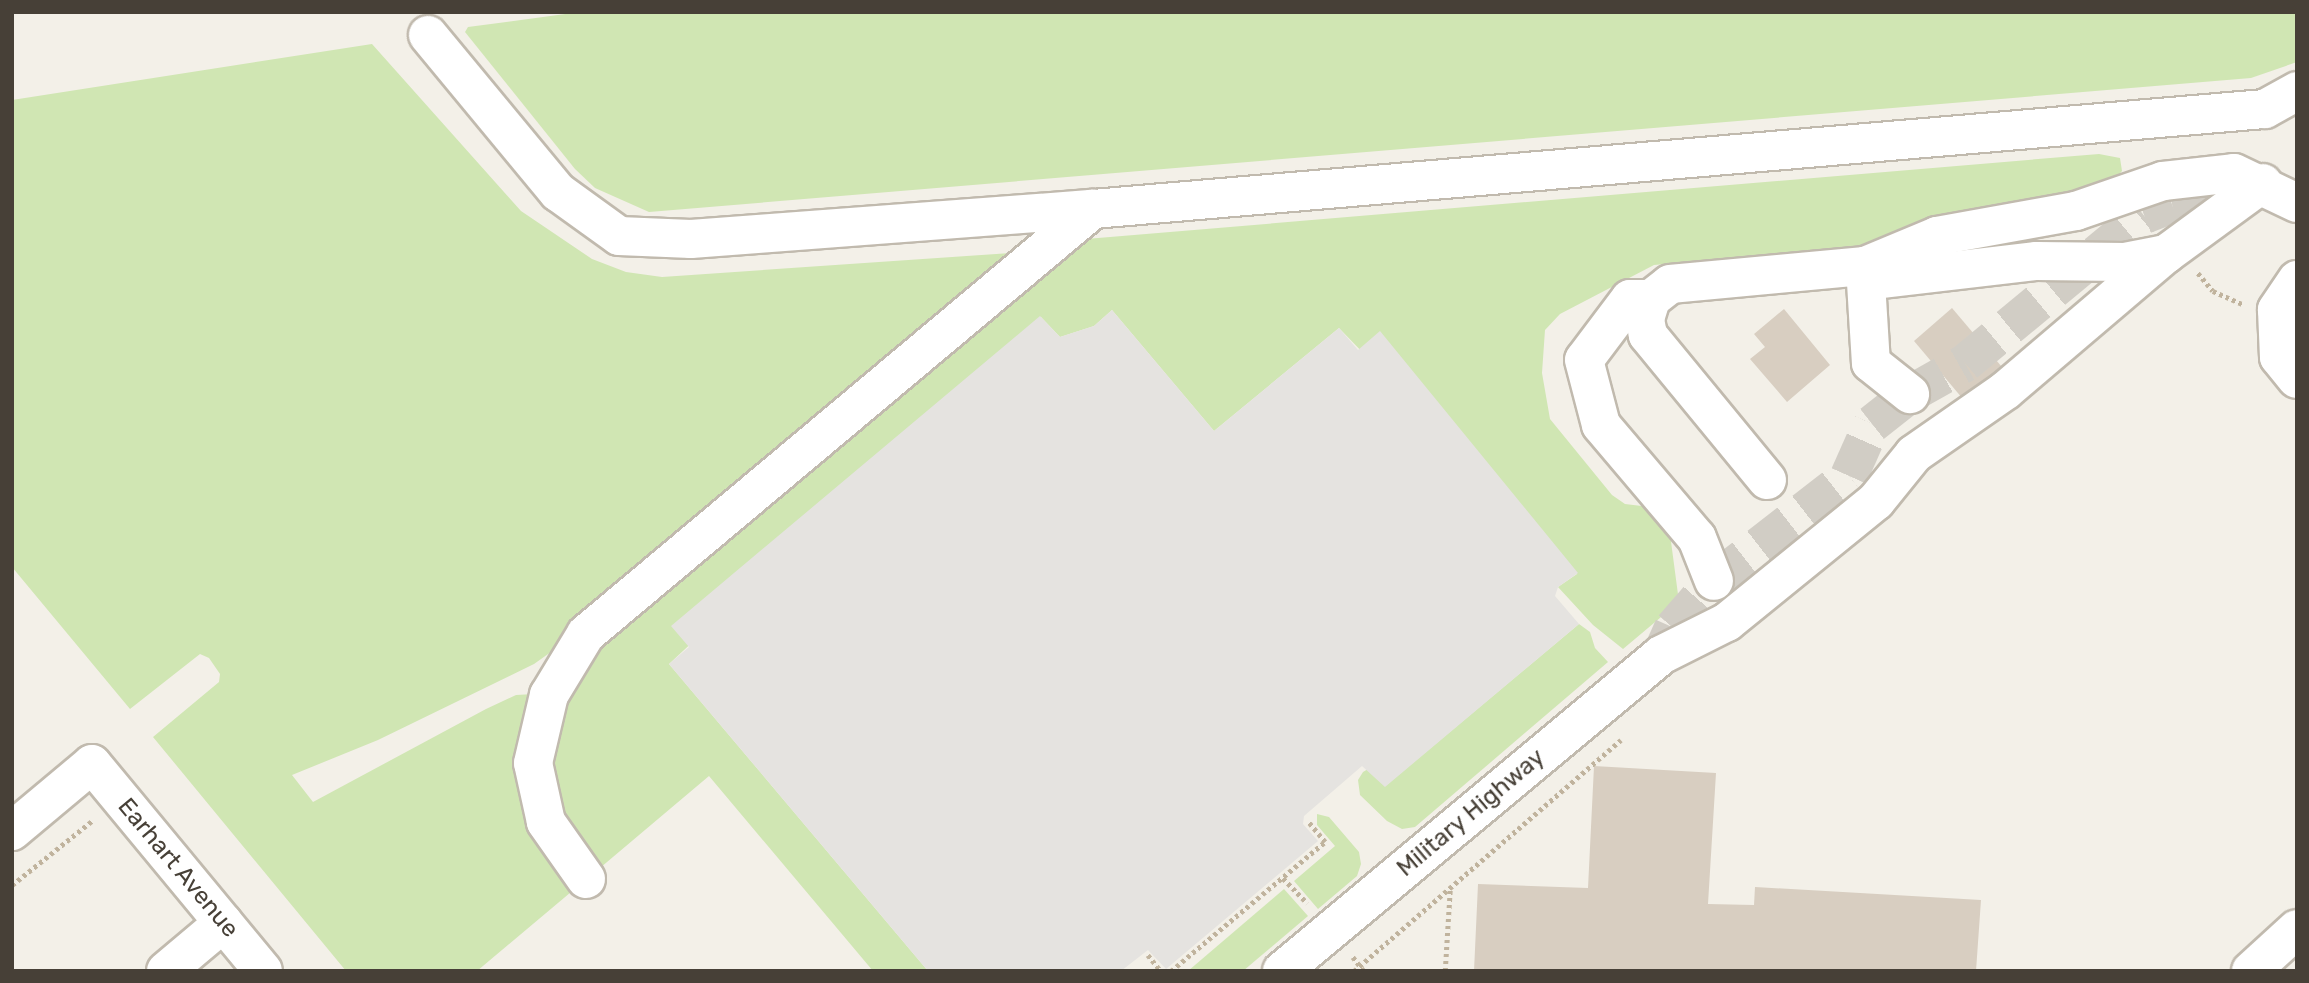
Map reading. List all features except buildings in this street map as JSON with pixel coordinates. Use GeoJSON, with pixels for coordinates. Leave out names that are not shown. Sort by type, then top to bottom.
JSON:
{"type":"FeatureCollection","features":[{"type":"Feature","properties":{"kind":"street"},"geometry":{"type":"LineString","coordinates":[[428,35],[558,192],[619,236],[691,239],[1093,209],[2265,108],[2297,92]]}},
{"type":"Feature","properties":{"kind":"street"},"geometry":{"type":"LineString","coordinates":[[1865,274],[1937,236],[2076,211],[2163,181],[2234,173],[2263,183],[2297,203]]}},
{"type":"Feature","properties":{"kind":"street","name":"Military Highway"},"geometry":{"type":"LineString","coordinates":[[1282,971],[1661,655],[1727,622],[1876,502],[1914,454],[2006,390],[2166,254],[2263,183]]}},
{"type":"Feature","properties":{"kind":"street"},"geometry":{"type":"LineString","coordinates":[[586,879],[546,822],[533,763],[549,695],[586,634],[1093,209]]}},
{"type":"Feature","properties":{"kind":"street"},"geometry":{"type":"LineString","coordinates":[[1767,480],[1648,335],[1644,319],[1651,299],[1670,284],[1699,279],[1865,274],[2037,261],[2125,262],[2166,254]]}},
{"type":"Feature","properties":{"kind":"street"},"geometry":{"type":"LineString","coordinates":[[1865,274],[1871,363],[1910,394]]}},
{"type":"Feature","properties":{"kind":"street"},"geometry":{"type":"LineString","coordinates":[[2297,280],[2277,310],[2279,357],[2297,379]]}},
{"type":"Feature","properties":{"kind":"street"},"geometry":{"type":"LineString","coordinates":[[1651,299],[1630,299],[1584,360],[1601,425],[1697,538],[1714,581]]}},
{"type":"Feature","properties":{"kind":"street","name":"Earhart Avenue"},"geometry":{"type":"LineString","coordinates":[[12,831],[92,764],[263,971]]}},
{"type":"Feature","properties":{"kind":"street"},"geometry":{"type":"LineString","coordinates":[[166,971],[223,923]]}},
{"type":"Feature","properties":{"kind":"street"},"geometry":{"type":"LineString","coordinates":[[2251,971],[2297,929]]}},
{"type":"Feature","properties":{"kind":"path"},"geometry":{"type":"LineString","coordinates":[[12,886],[90,820],[99,830]]}},
{"type":"Feature","properties":{"kind":"path"},"geometry":{"type":"LineString","coordinates":[[1171,971],[1325,842],[1308,822]]}},
{"type":"Feature","properties":{"kind":"path"},"geometry":{"type":"LineString","coordinates":[[1445,971],[1450,888]]}},
{"type":"Feature","properties":{"kind":"path"},"geometry":{"type":"LineString","coordinates":[[1148,956],[1161,971]]}},
{"type":"Feature","properties":{"kind":"green space"},"geometry":{"type":"Polygon","coordinates":[[[580,12],[2297,12],[2297,62],[2251,78],[649,212],[595,188],[575,169],[465,32],[468,27],[580,12]]]}},
{"type":"Feature","properties":{"kind":"green space"},"geometry":{"type":"Polygon","coordinates":[[[372,44],[521,211],[592,259],[626,272],[662,277],[1025,252],[596,620],[534,664],[378,740],[292,775],[313,802],[486,709],[516,695],[534,694],[577,887],[477,971],[346,971],[153,737],[219,682],[220,674],[209,658],[200,654],[130,709],[12,567],[12,100],[372,44]]]}},
{"type":"Feature","properties":{"kind":"green space"},"geometry":{"type":"Polygon","coordinates":[[[2099,154],[2120,158],[2122,171],[2113,181],[1915,237],[1857,247],[1654,265],[1560,314],[1545,330],[1542,373],[1550,419],[1612,495],[1625,504],[1650,507],[1670,534],[1679,602],[1623,649],[1593,625],[1558,587],[1577,574],[1339,328],[1214,431],[1112,310],[1094,326],[1060,337],[1041,317],[669,664],[928,971],[873,971],[709,776],[594,873],[568,837],[550,771],[552,730],[595,649],[1086,239],[2099,154]]]}},
{"type":"Feature","properties":{"kind":"green space"},"geometry":{"type":"Polygon","coordinates":[[[1579,624],[1590,632],[1595,648],[1608,662],[1415,827],[1402,829],[1387,821],[1360,795],[1358,780],[1363,772],[1368,769],[1385,786],[1579,624]]]}},
{"type":"Feature","properties":{"kind":"green space"},"geometry":{"type":"Polygon","coordinates":[[[1317,814],[1329,817],[1359,852],[1361,864],[1357,876],[1318,909],[1294,881],[1335,846],[1317,825],[1317,814]]]}},
{"type":"Feature","properties":{"kind":"green space"},"geometry":{"type":"Polygon","coordinates":[[[1284,889],[1308,916],[1243,971],[1188,971],[1284,889]]]}},
{"type":"Feature","properties":{"kind":"shaded area"},"geometry":{"type":"Polygon","coordinates":[[[1112,310],[1214,431],[1339,328],[1358,350],[1380,331],[1578,573],[1558,587],[1555,596],[1579,624],[1385,787],[1362,766],[1304,816],[1303,824],[1318,841],[1166,969],[1148,950],[1121,971],[928,971],[669,664],[689,647],[671,626],[1040,316],[1060,337],[1094,326],[1112,310]]]}},
{"type":"Feature","properties":{"kind":"tunnel"},"geometry":{"type":"LineString","coordinates":[[1661,655],[1673,628],[1714,581],[1849,476],[1872,424],[1910,394],[1965,363],[2144,215],[2172,204],[2263,183]]}}]}
